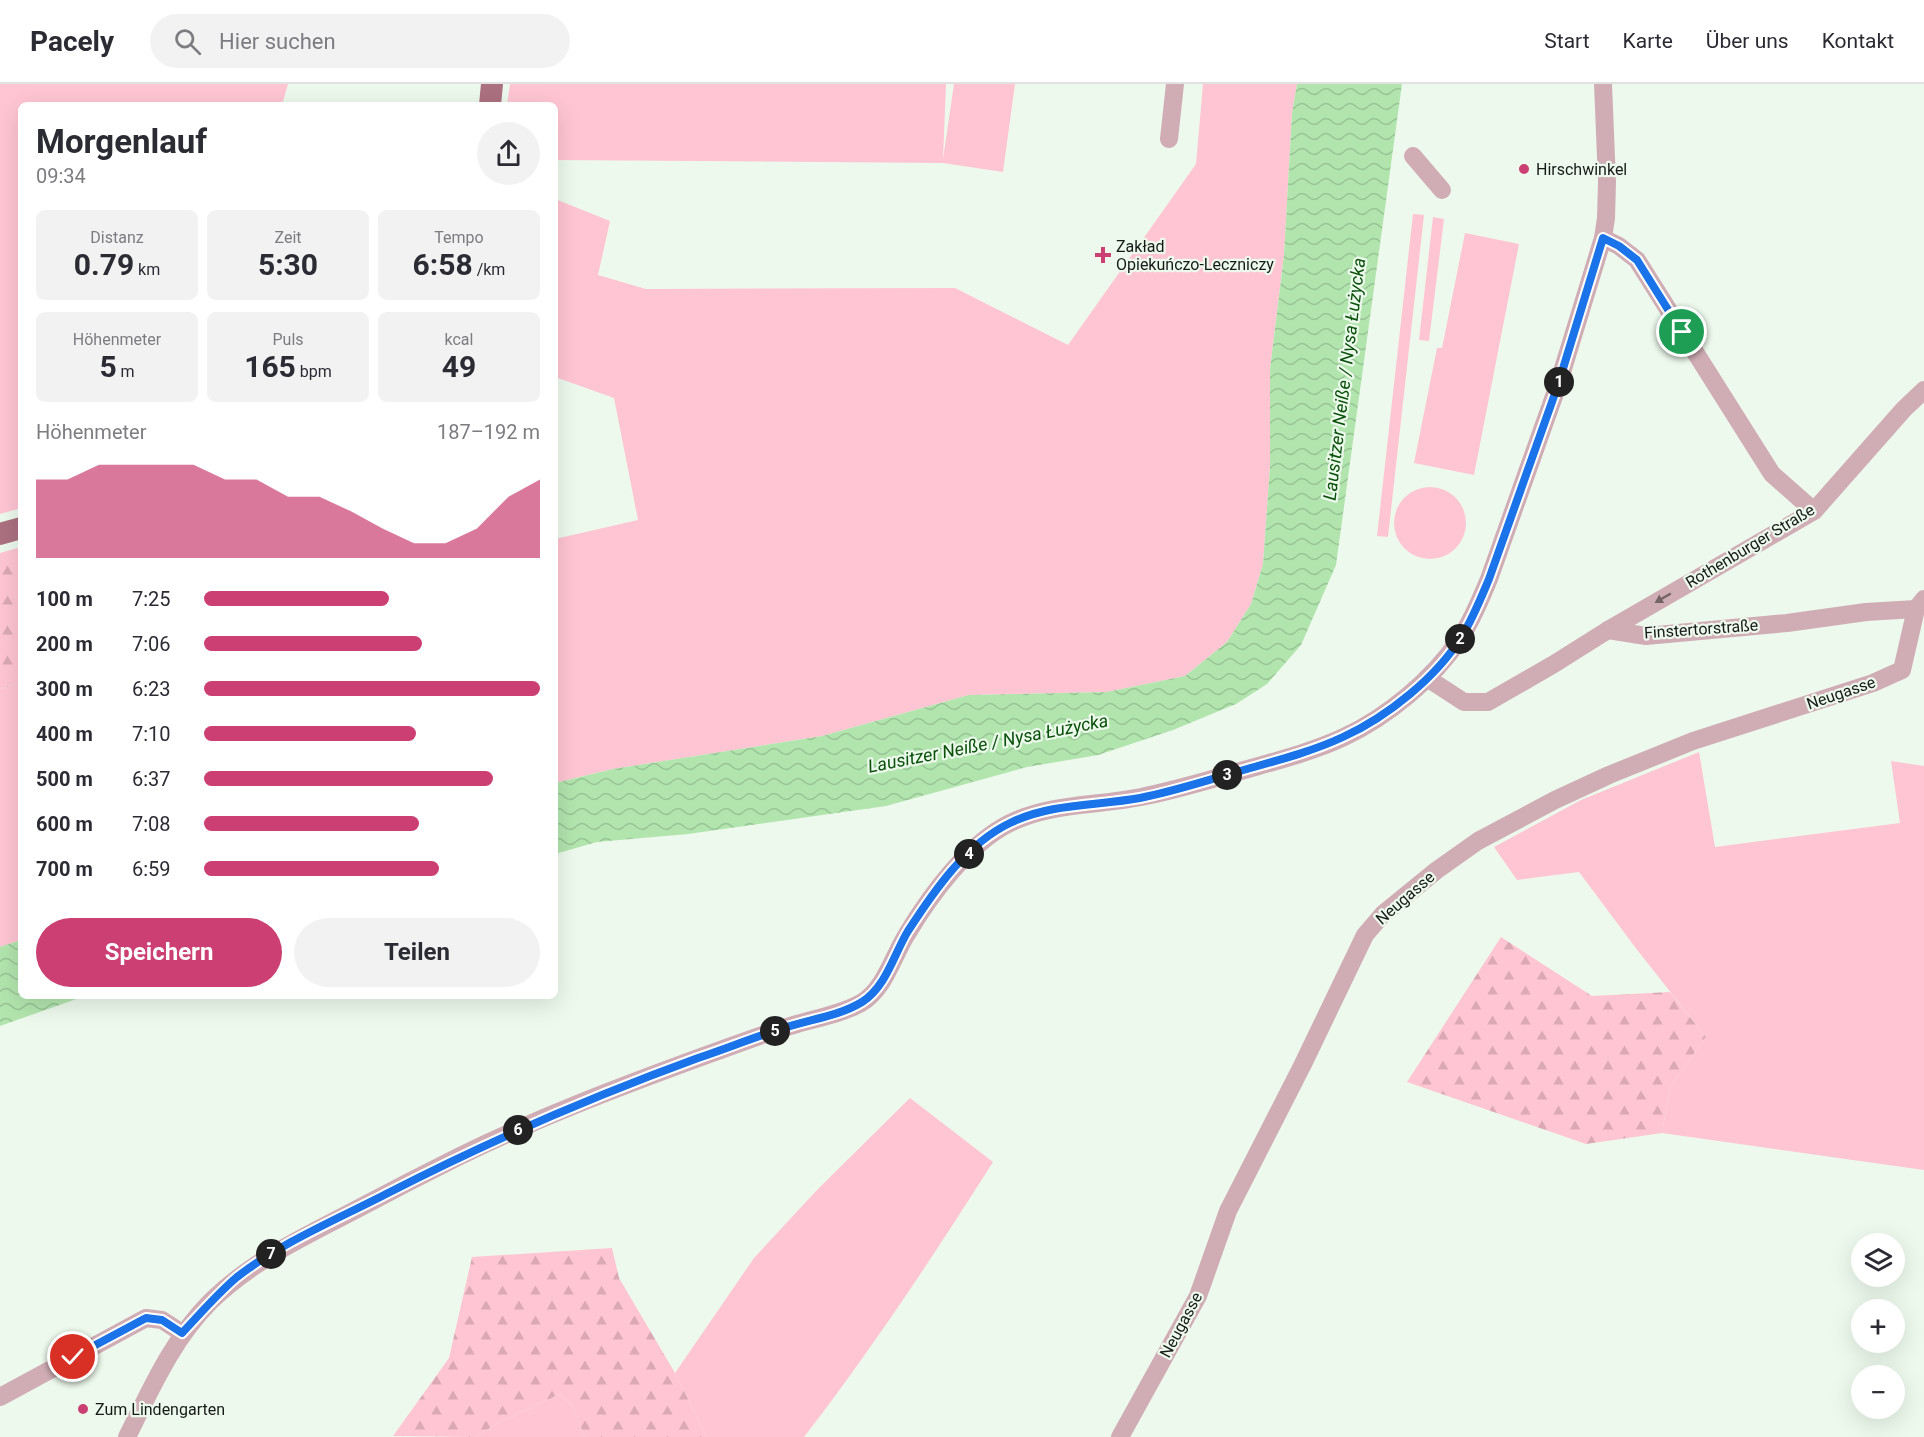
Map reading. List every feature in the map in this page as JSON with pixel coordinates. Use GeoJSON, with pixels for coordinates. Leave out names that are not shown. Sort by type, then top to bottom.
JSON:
{"type":"FeatureCollection","features":[{"type":"Feature","properties":{"kind":"main road"},"geometry":{"type":"LineString","coordinates":[[490,102],[492,84]]}},
{"type":"Feature","properties":{"kind":"main road"},"geometry":{"type":"LineString","coordinates":[[0,534],[18,529]]}},
{"type":"Feature","properties":{"kind":"street"},"geometry":{"type":"LineString","coordinates":[[1169,139],[1175,84]]}},
{"type":"Feature","properties":{"kind":"street"},"geometry":{"type":"LineString","coordinates":[[127,1437],[182,1333],[237,1277],[273,1253],[460,1156],[607,1092],[774,1031],[857,1005],[879,986],[909,931],[945,880],[986,837],[1009,824],[1034,813],[1060,807],[1137,798],[1173,790],[1275,761],[1344,737],[1383,714],[1427,678],[1461,638],[1489,579],[1558,385],[1603,238],[1607,182],[1603,84]]}},
{"type":"Feature","properties":{"kind":"street"},"geometry":{"type":"LineString","coordinates":[[1413,156],[1442,190]]}},
{"type":"Feature","properties":{"kind":"street"},"geometry":{"type":"LineString","coordinates":[[1603,238],[1619,246],[1637,260],[1772,474],[1814,511]]}},
{"type":"Feature","properties":{"kind":"street","name":"Rothenburger Straße"},"geometry":{"type":"LineString","coordinates":[[1608,630],[1814,511],[1904,409],[1924,390]]}},
{"type":"Feature","properties":{"kind":"street","name":"Finstertorstraße"},"geometry":{"type":"LineString","coordinates":[[1608,630],[1646,636],[1787,622],[1920,604]]}},
{"type":"Feature","properties":{"kind":"street","name":"Neugasse"},"geometry":{"type":"LineString","coordinates":[[1120,1437],[1198,1296],[1228,1211],[1365,935],[1383,914],[1437,870],[1478,841],[1566,795],[1683,745],[1873,683],[1902,670],[1920,604]]}},
{"type":"Feature","properties":{"kind":"street"},"geometry":{"type":"LineString","coordinates":[[1427,678],[1464,702],[1488,702],[1608,630]]}},
{"type":"Feature","properties":{"kind":"street"},"geometry":{"type":"LineString","coordinates":[[0,1397],[146,1318],[162,1320],[182,1333]]}},
{"type":"Feature","properties":{"kind":"green space"},"geometry":{"type":"Polygon","coordinates":[[[0,84],[288,84],[283,102],[18,102],[18,509],[0,514],[0,84]]]}},
{"type":"Feature","properties":{"kind":"green space"},"geometry":{"type":"Polygon","coordinates":[[[510,84],[946,84],[943,159],[954,84],[1015,84],[1003,172],[943,163],[558,160],[558,102],[507,102],[510,84]]]}},
{"type":"Feature","properties":{"kind":"green space"},"geometry":{"type":"Polygon","coordinates":[[[1203,84],[1297,84],[1292,113],[1284,255],[1270,369],[1270,466],[1263,564],[1251,604],[1227,642],[1185,676],[1107,692],[969,695],[822,736],[613,769],[558,782],[558,538],[638,520],[614,398],[558,378],[558,200],[610,221],[598,275],[646,289],[955,288],[1068,345],[1196,164],[1203,84]]]}},
{"type":"Feature","properties":{"kind":"green space"},"geometry":{"type":"Polygon","coordinates":[[[1413,214],[1424,215],[1388,537],[1377,536],[1413,214]]]}},
{"type":"Feature","properties":{"kind":"green space"},"geometry":{"type":"Polygon","coordinates":[[[1433,217],[1444,219],[1429,341],[1419,340],[1433,217]]]}},
{"type":"Feature","properties":{"kind":"green space"},"geometry":{"type":"Polygon","coordinates":[[[1465,233],[1519,244],[1474,475],[1414,463],[1437,348],[1442,348],[1465,233]]]}},
{"type":"Feature","properties":{"kind":"green space"},"geometry":{"type":"Polygon","coordinates":[[[1430,487],[1450,493],[1460,503],[1466,523],[1460,543],[1450,553],[1430,559],[1410,553],[1400,543],[1394,523],[1400,503],[1410,493],[1430,487]]]}},
{"type":"Feature","properties":{"kind":"green space"},"geometry":{"type":"Polygon","coordinates":[[[18,548],[18,682],[0,690],[0,553],[18,548]]]}},
{"type":"Feature","properties":{"kind":"green space"},"geometry":{"type":"Polygon","coordinates":[[[18,682],[18,941],[0,947],[0,690],[18,682]]]}},
{"type":"Feature","properties":{"kind":"green space"},"geometry":{"type":"Polygon","coordinates":[[[1699,752],[1715,847],[1900,823],[1891,761],[1924,766],[1924,1170],[1662,1133],[1670,1087],[1706,1037],[1579,872],[1517,880],[1494,847],[1581,800],[1699,752]]]}},
{"type":"Feature","properties":{"kind":"green space"},"geometry":{"type":"Polygon","coordinates":[[[1501,937],[1592,996],[1670,992],[1706,1037],[1670,1087],[1662,1133],[1586,1144],[1407,1082],[1501,937]]]}},
{"type":"Feature","properties":{"kind":"green space"},"geometry":{"type":"Polygon","coordinates":[[[910,1098],[993,1162],[902,1301],[804,1437],[707,1437],[675,1373],[754,1258],[817,1190],[910,1098]]]}},
{"type":"Feature","properties":{"kind":"green space"},"geometry":{"type":"Polygon","coordinates":[[[612,1248],[619,1278],[675,1373],[707,1437],[585,1437],[572,1405],[560,1394],[496,1424],[476,1437],[393,1436],[449,1358],[472,1257],[612,1248]]]}},
{"type":"Feature","properties":{"kind":"green space"},"geometry":{"type":"Polygon","coordinates":[[[560,1394],[572,1405],[585,1437],[476,1437],[496,1424],[560,1394]]]}},
{"type":"Feature","properties":{"kind":"water","name":"Lausitzer Neiße / Nysa Łużycka"},"geometry":{"type":"Polygon","coordinates":[[[1297,84],[1402,84],[1336,565],[1301,645],[1267,684],[1236,704],[1173,730],[1098,755],[1027,767],[886,806],[688,834],[597,842],[558,853],[558,782],[613,769],[822,736],[969,695],[1107,692],[1185,676],[1227,642],[1251,604],[1263,564],[1270,466],[1270,369],[1284,255],[1292,113],[1297,84]]]}},
{"type":"Feature","properties":{"kind":"water"},"geometry":{"type":"Polygon","coordinates":[[[18,941],[18,999],[76,999],[0,1026],[0,947],[18,941]]]}},
{"type":"Feature","properties":{"kind":"place","name":"Hirschwinkel"},"geometry":{"type":"Point","coordinates":[1524,169]}},
{"type":"Feature","properties":{"kind":"place","name":"Zakład Opiekuńczo-Leczniczy"},"geometry":{"type":"Point","coordinates":[1103,255]}},
{"type":"Feature","properties":{"kind":"place","name":"Zum Lindengarten"},"geometry":{"type":"Point","coordinates":[83,1409]}},
{"type":"Feature","properties":{"kind":"route"},"geometry":{"type":"LineString","coordinates":[[73,1357],[146,1318],[162,1320],[182,1333],[237,1277],[273,1253],[460,1156],[607,1092],[774,1031],[857,1005],[879,986],[909,931],[945,880],[986,837],[1009,824],[1034,813],[1060,807],[1137,798],[1275,761],[1344,737],[1383,714],[1427,678],[1445,658],[1461,638],[1476,609],[1489,579],[1558,385],[1603,238],[1619,246],[1637,260],[1682,332]]}}]}
